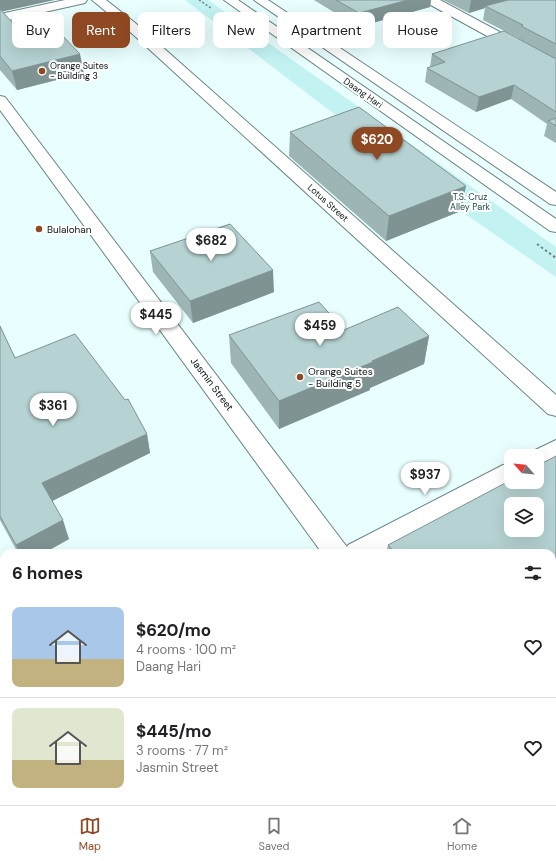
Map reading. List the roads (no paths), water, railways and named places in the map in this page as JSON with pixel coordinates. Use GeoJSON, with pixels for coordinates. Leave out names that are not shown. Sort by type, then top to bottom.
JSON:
{"type":"FeatureCollection","features":[{"type":"Feature","properties":{"kind":"street"},"geometry":{"type":"LineString","coordinates":[[0,18],[81,0]]}},
{"type":"Feature","properties":{"kind":"street","name":"Lotus Street"},"geometry":{"type":"LineString","coordinates":[[98,0],[130,25],[556,408]]}},
{"type":"Feature","properties":{"kind":"street","name":"Daang Hari"},"geometry":{"type":"LineString","coordinates":[[230,0],[556,227]]}},
{"type":"Feature","properties":{"kind":"street","name":"Daang Hari"},"geometry":{"type":"LineString","coordinates":[[260,0],[556,200]]}},
{"type":"Feature","properties":{"kind":"street"},"geometry":{"type":"LineString","coordinates":[[430,0],[556,68]]}},
{"type":"Feature","properties":{"kind":"street"},"geometry":{"type":"LineString","coordinates":[[466,19],[481,15]]}},
{"type":"Feature","properties":{"kind":"street","name":"Jasmin Street"},"geometry":{"type":"LineString","coordinates":[[0,100],[334,549]]}},
{"type":"Feature","properties":{"kind":"street"},"geometry":{"type":"LineString","coordinates":[[544,455],[556,449]]}},
{"type":"Feature","properties":{"kind":"street"},"geometry":{"type":"LineString","coordinates":[[364,549],[504,476]]}},
{"type":"Feature","properties":{"kind":"place","name":"Orange Suites - Building 3"},"geometry":{"type":"Point","coordinates":[42,71]}},
{"type":"Feature","properties":{"kind":"place","name":"Bulalohan"},"geometry":{"type":"Point","coordinates":[39,229]}},
{"type":"Feature","properties":{"kind":"place","name":"Orange Suites - Building 5"},"geometry":{"type":"Point","coordinates":[300,377]}},
{"type":"Feature","properties":{"kind":"park label","name":"T.S. Cruz Alley Park"},"geometry":{"type":"Point","coordinates":[470,202]}}]}
